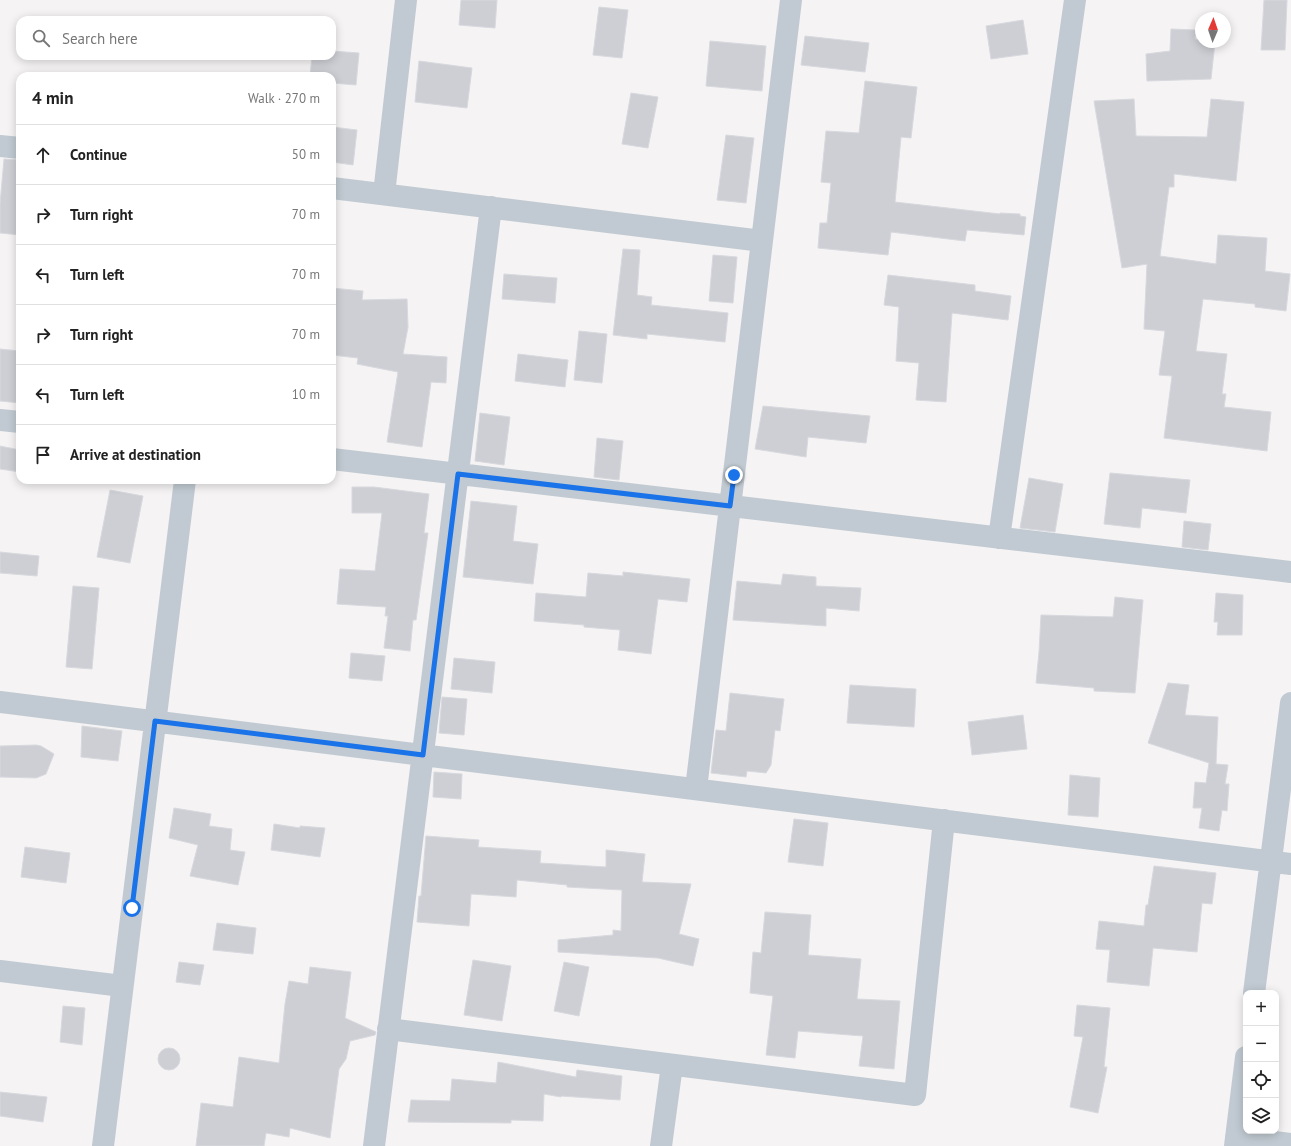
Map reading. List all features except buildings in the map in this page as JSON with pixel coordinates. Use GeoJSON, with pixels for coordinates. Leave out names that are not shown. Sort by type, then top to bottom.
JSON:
{"type":"FeatureCollection","features":[{"type":"Feature","properties":{"kind":"street"},"geometry":{"type":"LineString","coordinates":[[384,194],[406,0]]}},
{"type":"Feature","properties":{"kind":"street"},"geometry":{"type":"LineString","coordinates":[[696,790],[791,0]]}},
{"type":"Feature","properties":{"kind":"street"},"geometry":{"type":"LineString","coordinates":[[999,538],[1075,0]]}},
{"type":"Feature","properties":{"kind":"street"},"geometry":{"type":"LineString","coordinates":[[0,146],[16,148]]}},
{"type":"Feature","properties":{"kind":"street"},"geometry":{"type":"LineString","coordinates":[[336,188],[762,241]]}},
{"type":"Feature","properties":{"kind":"street"},"geometry":{"type":"LineString","coordinates":[[374,1146],[491,208]]}},
{"type":"Feature","properties":{"kind":"street"},"geometry":{"type":"LineString","coordinates":[[0,420],[16,422]]}},
{"type":"Feature","properties":{"kind":"street"},"geometry":{"type":"LineString","coordinates":[[336,459],[1291,572]]}},
{"type":"Feature","properties":{"kind":"street"},"geometry":{"type":"LineString","coordinates":[[103,1146],[185,484]]}},
{"type":"Feature","properties":{"kind":"street"},"geometry":{"type":"LineString","coordinates":[[0,702],[1281,863]]}},
{"type":"Feature","properties":{"kind":"street"},"geometry":{"type":"LineString","coordinates":[[1255,990],[1281,863],[1291,703]]}},
{"type":"Feature","properties":{"kind":"street"},"geometry":{"type":"LineString","coordinates":[[388,1029],[915,1095],[944,820]]}},
{"type":"Feature","properties":{"kind":"street"},"geometry":{"type":"LineString","coordinates":[[0,971],[122,986]]}},
{"type":"Feature","properties":{"kind":"street"},"geometry":{"type":"LineString","coordinates":[[1245,1062],[1235,1142],[1291,1144]]}},
{"type":"Feature","properties":{"kind":"street"},"geometry":{"type":"LineString","coordinates":[[661,1146],[672,1065]]}},
{"type":"Feature","properties":{"kind":"route"},"geometry":{"type":"LineString","coordinates":[[132,908],[155,721],[423,755],[458,474],[730,506],[734,475]]}}]}
